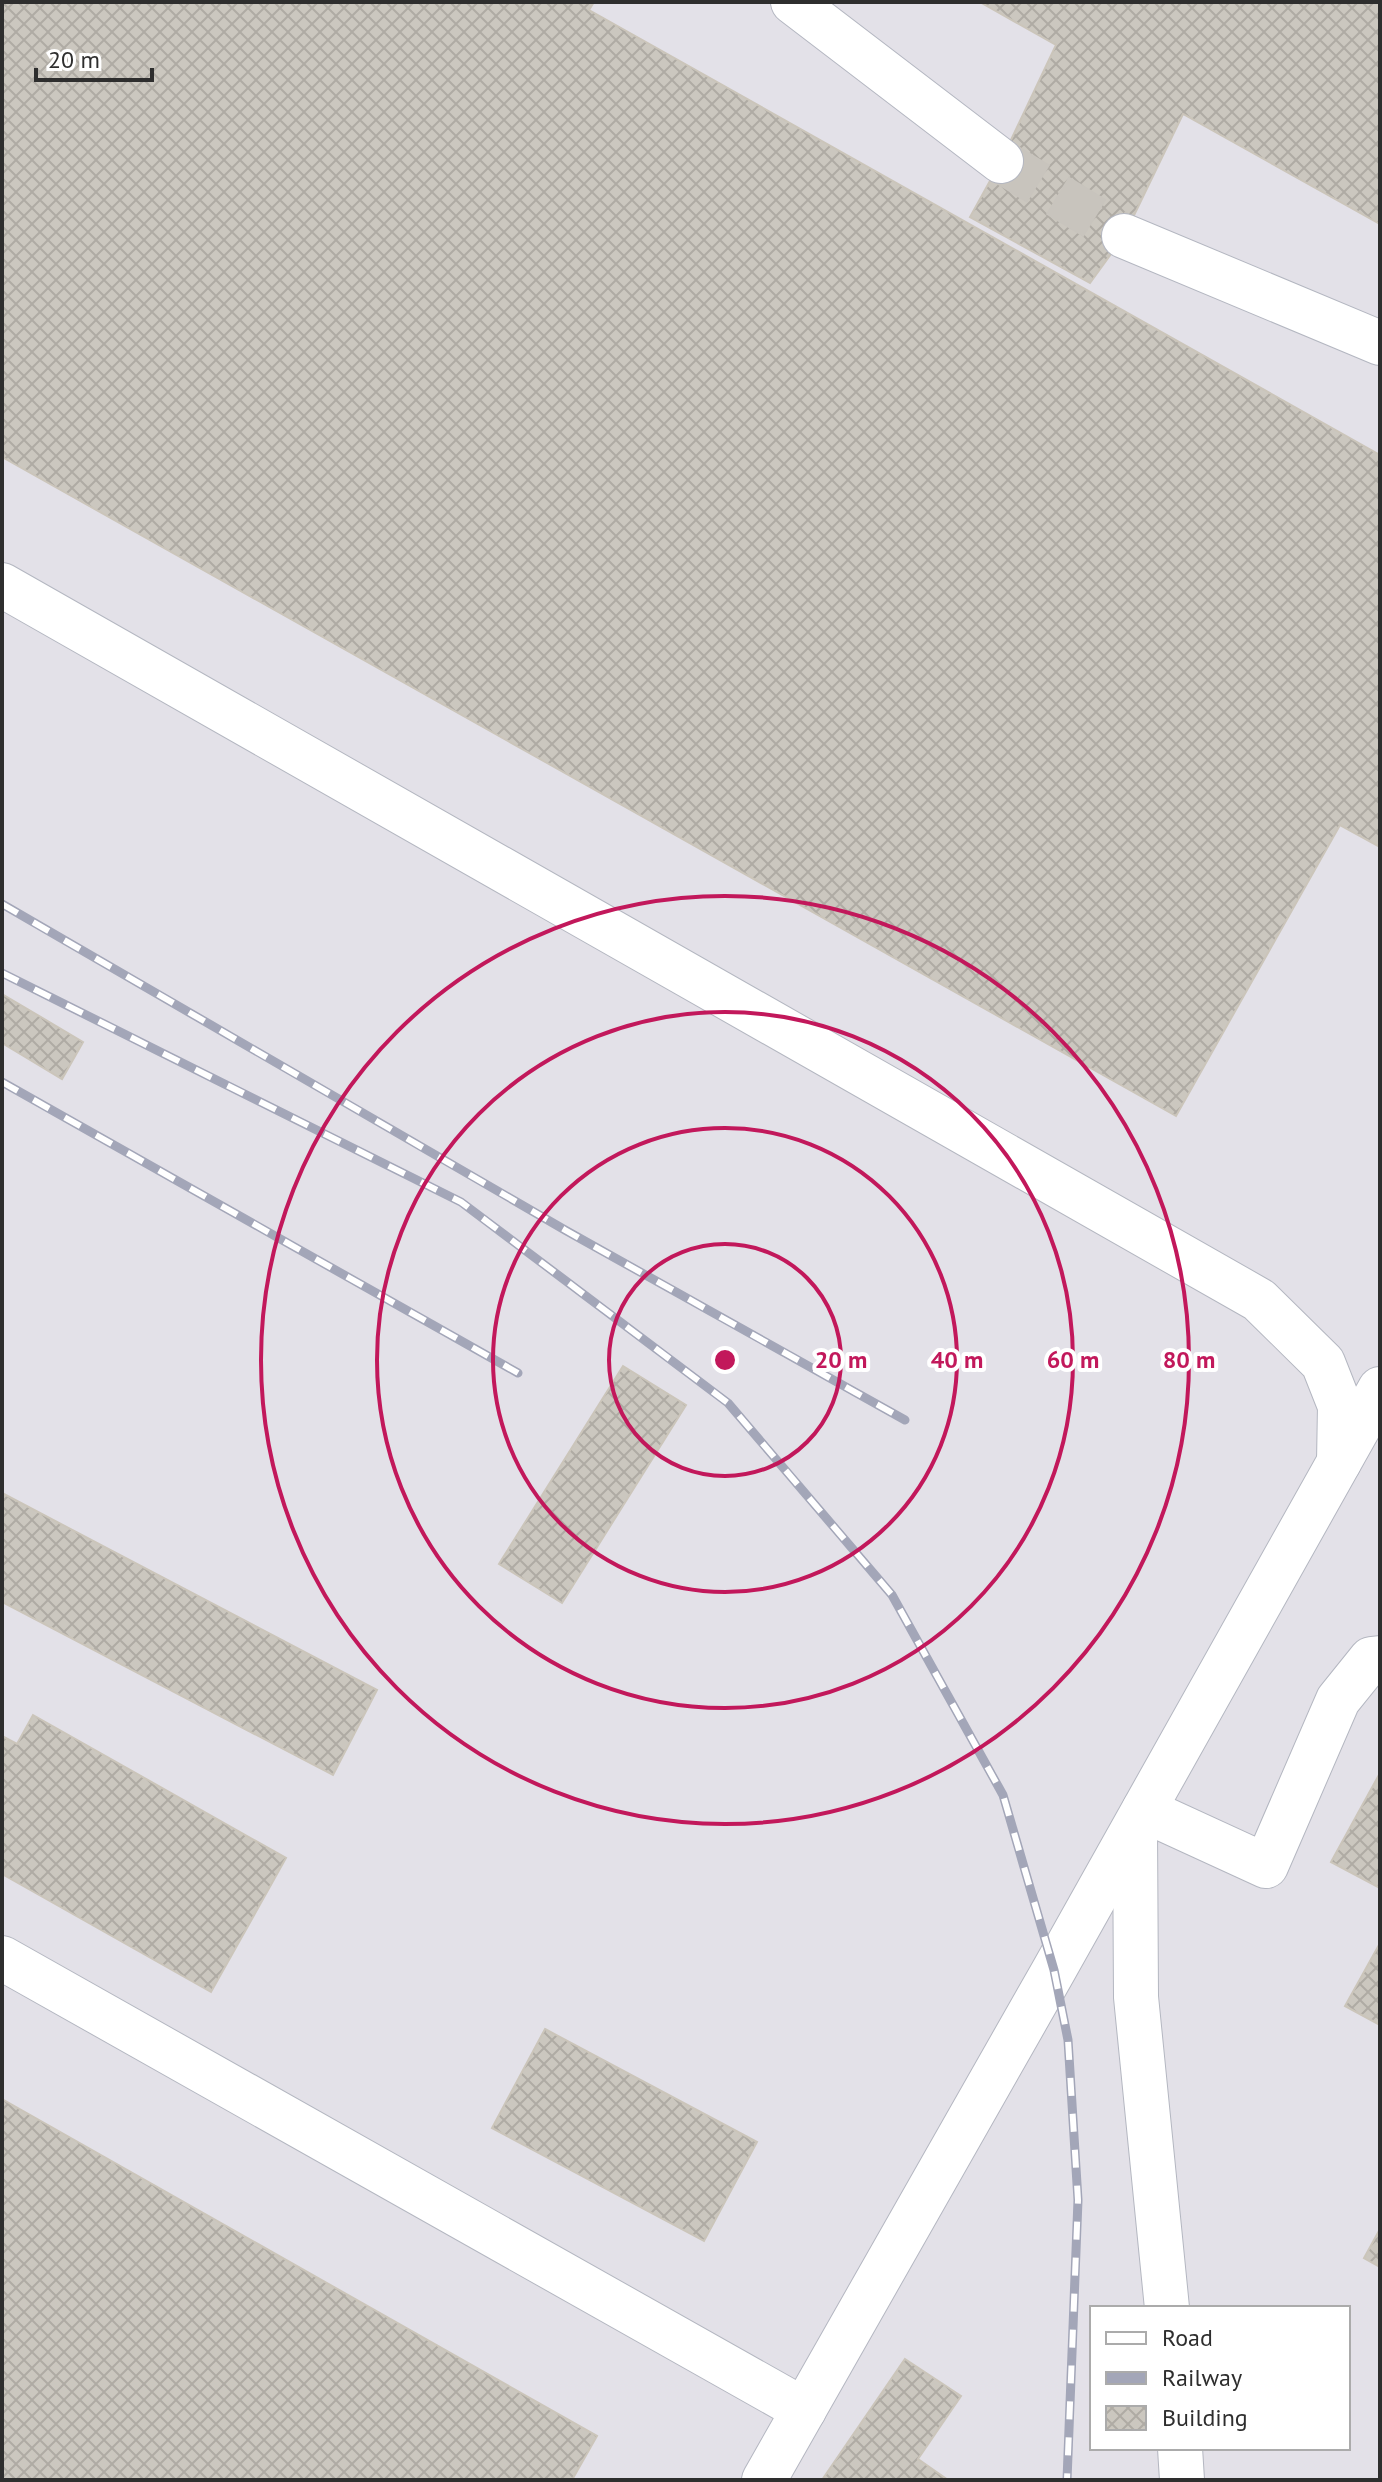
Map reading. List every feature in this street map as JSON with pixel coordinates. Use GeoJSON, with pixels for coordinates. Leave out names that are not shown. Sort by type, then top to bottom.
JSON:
{"type":"FeatureCollection","features":[{"type":"Feature","properties":{"kind":"lane"},"geometry":{"type":"LineString","coordinates":[[793,2],[1001,161]]}},
{"type":"Feature","properties":{"kind":"lane"},"geometry":{"type":"LineString","coordinates":[[1124,236],[1380,343]]}},
{"type":"Feature","properties":{"kind":"lane"},"geometry":{"type":"LineString","coordinates":[[2,585],[1259,1300],[1323,1363],[1340,1406],[1339,1462]]}},
{"type":"Feature","properties":{"kind":"lane"},"geometry":{"type":"LineString","coordinates":[[764,2480],[1380,1389]]}},
{"type":"Feature","properties":{"kind":"lane"},"geometry":{"type":"LineString","coordinates":[[1140,1818],[1266,1866],[1338,1700],[1371,1659],[1380,1658]]}},
{"type":"Feature","properties":{"kind":"lane"},"geometry":{"type":"LineString","coordinates":[[1140,1818],[1136,1997],[1167,2306]]}},
{"type":"Feature","properties":{"kind":"lane"},"geometry":{"type":"LineString","coordinates":[[2,1958],[804,2410]]}},
{"type":"Feature","properties":{"kind":"lane"},"geometry":{"type":"LineString","coordinates":[[1180,2450],[1182,2480]]}},
{"type":"Feature","properties":{"kind":"shaded area"},"geometry":{"type":"Polygon","coordinates":[[[2,2],[1380,2],[1380,2480],[2,2480],[2,2]]]}},
{"type":"Feature","properties":{"kind":"building"},"geometry":{"type":"Polygon","coordinates":[[[2,2],[594,2],[589,10],[1380,455],[1380,847],[1340,825],[1176,1116],[2,457],[2,2]]]}},
{"type":"Feature","properties":{"kind":"building"},"geometry":{"type":"Polygon","coordinates":[[[980,2],[1380,2],[1380,224],[1183,114],[1124,236],[1090,283],[970,217],[1001,161],[1056,45],[980,2]]]}},
{"type":"Feature","properties":{"kind":"building"},"geometry":{"type":"Polygon","coordinates":[[[2,994],[83,1042],[62,1079],[2,1043],[2,994]]]}},
{"type":"Feature","properties":{"kind":"building"},"geometry":{"type":"Polygon","coordinates":[[[623,1366],[686,1405],[562,1603],[499,1564],[623,1366]]]}},
{"type":"Feature","properties":{"kind":"building"},"geometry":{"type":"Polygon","coordinates":[[[2,1493],[377,1690],[333,1775],[2,1602],[2,1493]]]}},
{"type":"Feature","properties":{"kind":"building"},"geometry":{"type":"Polygon","coordinates":[[[33,1715],[286,1858],[211,1992],[2,1874],[2,1736],[17,1744],[33,1715]]]}},
{"type":"Feature","properties":{"kind":"building"},"geometry":{"type":"Polygon","coordinates":[[[1380,1773],[1380,1888],[1331,1862],[1380,1773]]]}},
{"type":"Feature","properties":{"kind":"building"},"geometry":{"type":"Polygon","coordinates":[[[1380,1943],[1380,2025],[1345,2006],[1380,1943]]]}},
{"type":"Feature","properties":{"kind":"building"},"geometry":{"type":"Polygon","coordinates":[[[545,2029],[757,2142],[704,2241],[492,2128],[545,2029]]]}},
{"type":"Feature","properties":{"kind":"building"},"geometry":{"type":"Polygon","coordinates":[[[2,2099],[597,2436],[572,2480],[2,2480],[2,2099]]]}},
{"type":"Feature","properties":{"kind":"building"},"geometry":{"type":"Polygon","coordinates":[[[1380,2229],[1380,2267],[1364,2258],[1380,2229]]]}},
{"type":"Feature","properties":{"kind":"building"},"geometry":{"type":"Polygon","coordinates":[[[905,2359],[961,2396],[918,2459],[948,2480],[822,2480],[905,2359]]]}},
{"type":"Feature","properties":{"kind":"tunnel"},"geometry":{"type":"LineString","coordinates":[[1001,161],[1124,236]]}},
{"type":"Feature","properties":{"kind":"railway"},"geometry":{"type":"LineString","coordinates":[[2,904],[565,1230],[905,1420]]}},
{"type":"Feature","properties":{"kind":"railway"},"geometry":{"type":"LineString","coordinates":[[2,973],[461,1202],[728,1403],[892,1595],[1003,1795],[1054,1970],[1068,2040],[1078,2200],[1067,2480]]}},
{"type":"Feature","properties":{"kind":"railway"},"geometry":{"type":"LineString","coordinates":[[2,1082],[518,1373]]}}]}
